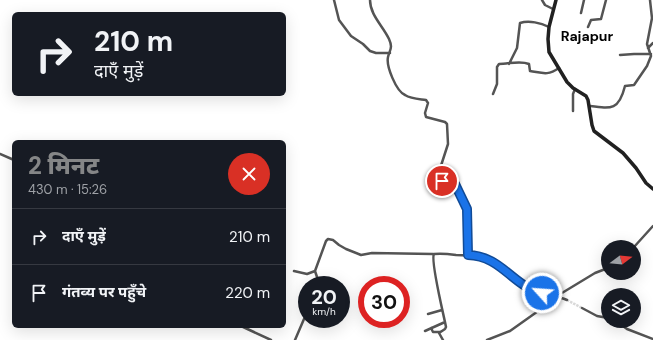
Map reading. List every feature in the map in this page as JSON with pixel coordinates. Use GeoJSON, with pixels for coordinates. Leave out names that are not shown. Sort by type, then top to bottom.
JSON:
{"type":"FeatureCollection","features":[{"type":"Feature","properties":{"kind":"street"},"geometry":{"type":"LineString","coordinates":[[334,0],[339,20],[351,36],[363,44],[370,52],[390,53]]}},
{"type":"Feature","properties":{"kind":"street"},"geometry":{"type":"LineString","coordinates":[[370,0],[374,15],[390,41],[392,48],[388,58],[388,65],[394,83],[399,90],[408,96],[426,100],[427,104],[424,113],[426,117],[445,122],[447,124],[448,144],[437,178],[439,180],[455,184],[466,206],[468,255]]}},
{"type":"Feature","properties":{"kind":"street"},"geometry":{"type":"LineString","coordinates":[[542,0],[545,5],[553,10]]}},
{"type":"Feature","properties":{"kind":"street"},"geometry":{"type":"LineString","coordinates":[[556,0],[549,27],[548,49],[567,82],[586,96],[590,106],[594,131],[623,153],[653,189]]}},
{"type":"Feature","properties":{"kind":"street"},"geometry":{"type":"LineString","coordinates":[[581,13],[584,0]]}},
{"type":"Feature","properties":{"kind":"street"},"geometry":{"type":"LineString","coordinates":[[588,27],[591,20],[601,19],[606,0]]}},
{"type":"Feature","properties":{"kind":"street"},"geometry":{"type":"LineString","coordinates":[[590,106],[609,108],[616,105],[623,95],[625,86],[633,86],[648,65],[651,54],[647,43],[652,18],[651,2]]}},
{"type":"Feature","properties":{"kind":"street"},"geometry":{"type":"LineString","coordinates":[[509,64],[517,49],[520,23],[535,22],[549,27]]}},
{"type":"Feature","properties":{"kind":"street"},"geometry":{"type":"LineString","coordinates":[[648,48],[653,43]]}},
{"type":"Feature","properties":{"kind":"street"},"geometry":{"type":"LineString","coordinates":[[620,55],[651,54]]}},
{"type":"Feature","properties":{"kind":"street"},"geometry":{"type":"LineString","coordinates":[[493,94],[498,80],[498,65],[519,62],[526,63],[529,64],[530,71],[546,73],[551,73],[559,68]]}},
{"type":"Feature","properties":{"kind":"street"},"geometry":{"type":"LineString","coordinates":[[573,111],[573,94],[575,88]]}},
{"type":"Feature","properties":{"kind":"street"},"geometry":{"type":"LineString","coordinates":[[0,154],[12,159]]}},
{"type":"Feature","properties":{"kind":"street"},"geometry":{"type":"LineString","coordinates":[[640,240],[653,226]]}},
{"type":"Feature","properties":{"kind":"street"},"geometry":{"type":"LineString","coordinates":[[317,276],[315,271],[326,241],[329,239],[334,240],[338,245],[346,250],[361,255],[372,253],[481,256],[491,260],[531,289],[568,300]]}},
{"type":"Feature","properties":{"kind":"street"},"geometry":{"type":"LineString","coordinates":[[431,328],[433,332],[440,332],[446,328],[435,272],[433,257],[435,254]]}},
{"type":"Feature","properties":{"kind":"street"},"geometry":{"type":"LineString","coordinates":[[294,271],[307,274],[315,271]]}},
{"type":"Feature","properties":{"kind":"street"},"geometry":{"type":"LineString","coordinates":[[488,340],[510,331],[557,296],[601,271]]}},
{"type":"Feature","properties":{"kind":"street"},"geometry":{"type":"LineString","coordinates":[[582,308],[601,317]]}},
{"type":"Feature","properties":{"kind":"street"},"geometry":{"type":"LineString","coordinates":[[428,314],[442,310]]}},
{"type":"Feature","properties":{"kind":"street"},"geometry":{"type":"LineString","coordinates":[[425,331],[445,322]]}},
{"type":"Feature","properties":{"kind":"street"},"geometry":{"type":"LineString","coordinates":[[245,328],[271,340]]}},
{"type":"Feature","properties":{"kind":"street"},"geometry":{"type":"LineString","coordinates":[[295,340],[300,328]]}},
{"type":"Feature","properties":{"kind":"street"},"geometry":{"type":"LineString","coordinates":[[626,328],[653,339]]}},
{"type":"Feature","properties":{"kind":"street"},"geometry":{"type":"LineString","coordinates":[[440,332],[442,340]]}},
{"type":"Feature","properties":{"kind":"tunnel"},"geometry":{"type":"LineString","coordinates":[[567,300],[582,308]]}},
{"type":"Feature","properties":{"kind":"district","name":"Rajapur"},"geometry":{"type":"Point","coordinates":[587,36]}},
{"type":"Feature","properties":{"kind":"route"},"geometry":{"type":"LineString","coordinates":[[442,181],[452,182],[455,184],[465,203],[467,214],[468,255],[481,256],[491,260],[531,289],[542,293]]}}]}
